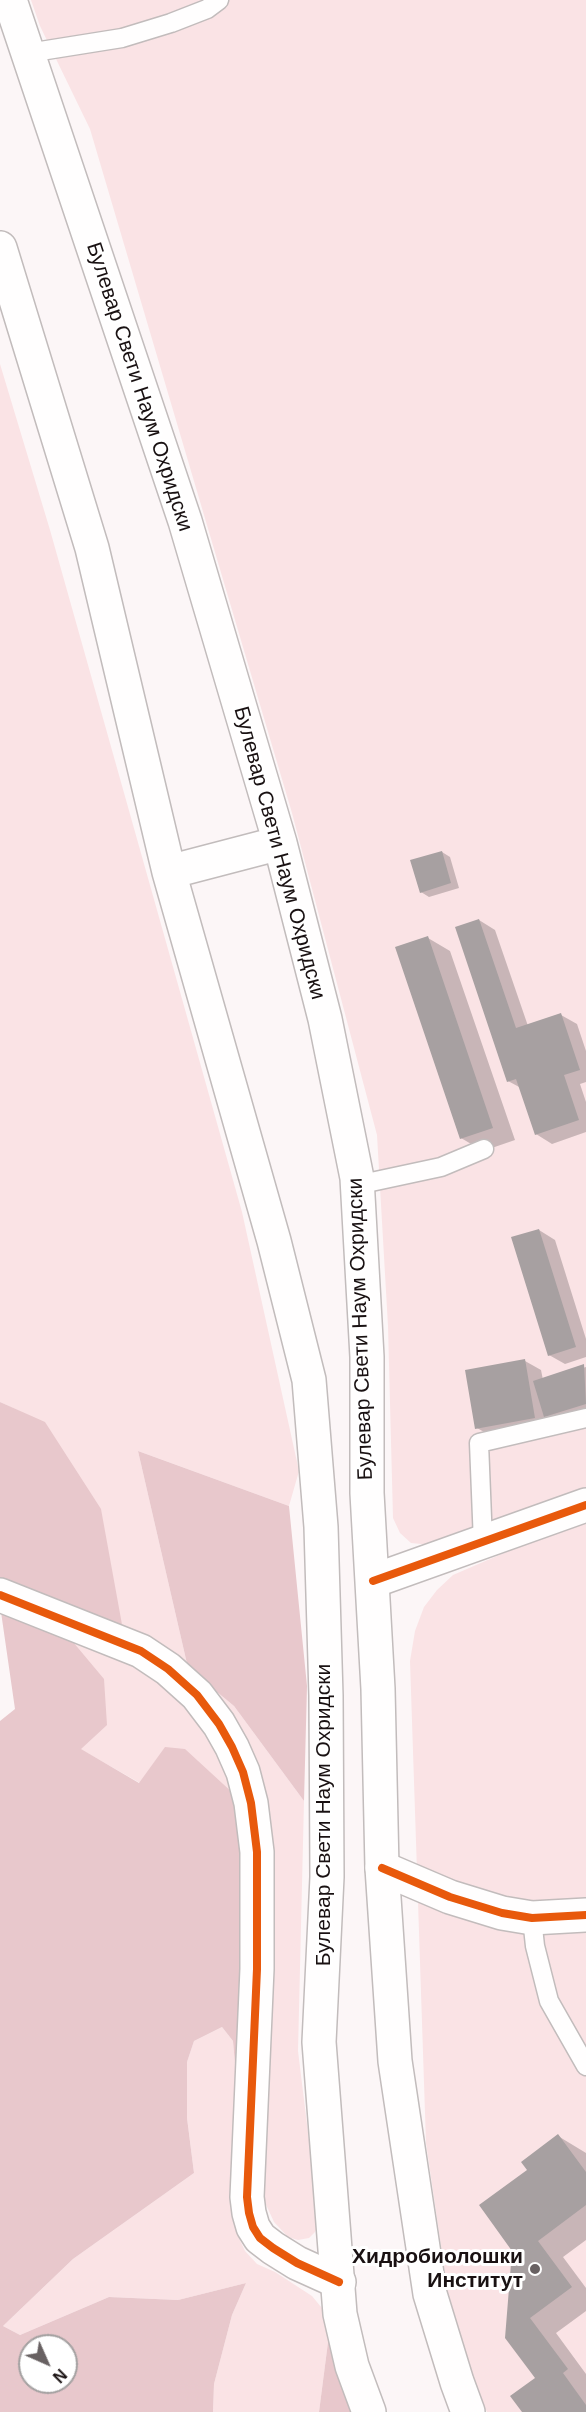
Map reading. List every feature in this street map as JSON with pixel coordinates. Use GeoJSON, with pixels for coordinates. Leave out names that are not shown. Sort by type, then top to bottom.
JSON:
{"type":"FeatureCollection","features":[{"type":"Feature","properties":{"kind":"main road","name":"Булевар Свети Наум Охридски"},"geometry":{"type":"LineString","coordinates":[[10,0],[184,521],[280,843],[325,1019],[357,1185],[367,1357],[367,1493],[378,1689],[382,1868],[394,2061],[430,2294],[468,2412]]}},
{"type":"Feature","properties":{"kind":"main road","name":"Булевар Свети Наум Охридски"},"geometry":{"type":"LineString","coordinates":[[0,248],[92,548],[169,872],[274,1241],[309,1380],[321,1527],[326,1696],[327,1877],[319,2042],[340,2314],[352,2366],[369,2412]]}},
{"type":"Feature","properties":{"kind":"main road"},"geometry":{"type":"LineString","coordinates":[[169,872],[280,843]]}},
{"type":"Feature","properties":{"kind":"main road"},"geometry":{"type":"LineString","coordinates":[[373,1581],[586,1505]]}},
{"type":"Feature","properties":{"kind":"main road"},"geometry":{"type":"LineString","coordinates":[[0,1596],[141,1651],[168,1669],[197,1695],[219,1724],[232,1748],[243,1772],[251,1803],[256,1852],[258,1969],[248,2165],[249,2213],[253,2227],[260,2238],[273,2248],[297,2263],[339,2282]]}},
{"type":"Feature","properties":{"kind":"main road"},"geometry":{"type":"LineString","coordinates":[[382,1868],[450,1897],[502,1913],[532,1918],[586,1915]]}},
{"type":"Feature","properties":{"kind":"lane"},"geometry":{"type":"LineString","coordinates":[[28,52],[122,38],[207,9],[219,0]]}},
{"type":"Feature","properties":{"kind":"lane"},"geometry":{"type":"LineString","coordinates":[[357,1185],[441,1167],[484,1149]]}},
{"type":"Feature","properties":{"kind":"lane"},"geometry":{"type":"LineString","coordinates":[[483,1543],[479,1443],[586,1418]]}},
{"type":"Feature","properties":{"kind":"lane"},"geometry":{"type":"LineString","coordinates":[[532,1918],[535,1946],[549,2001],[586,2066]]}},
{"type":"Feature","properties":{"kind":"shaded area"},"geometry":{"type":"Polygon","coordinates":[[[31,0],[586,0],[586,1490],[431,1545],[411,1543],[400,1533],[393,1518],[388,1326],[377,1135],[292,813],[90,129],[40,26],[31,0]]]}},
{"type":"Feature","properties":{"kind":"shaded area"},"geometry":{"type":"Polygon","coordinates":[[[0,364],[50,530],[242,1212],[299,1471],[289,1506],[138,1451],[188,1668],[234,1706],[304,1801],[298,2051],[319,2222],[315,2232],[309,2238],[298,2240],[288,2237],[274,2222],[263,2198],[260,1778],[123,1630],[45,1423],[0,1402],[0,364]]]}},
{"type":"Feature","properties":{"kind":"shaded area"},"geometry":{"type":"Polygon","coordinates":[[[0,1402],[45,1422],[101,1509],[123,1630],[0,1584],[0,1402]]]}},
{"type":"Feature","properties":{"kind":"shaded area"},"geometry":{"type":"Polygon","coordinates":[[[138,1451],[289,1506],[307,1686],[304,1801],[234,1706],[188,1668],[138,1451]]]}},
{"type":"Feature","properties":{"kind":"shaded area"},"geometry":{"type":"Polygon","coordinates":[[[586,1523],[586,2412],[487,2412],[474,2388],[449,2301],[426,2143],[410,1661],[415,1631],[424,1607],[453,1575],[527,1543],[586,1523]]]}},
{"type":"Feature","properties":{"kind":"shaded area"},"geometry":{"type":"Polygon","coordinates":[[[1,1612],[68,1636],[104,1679],[107,1725],[81,1749],[139,1783],[165,1747],[185,1749],[235,1795],[246,1863],[236,2076],[233,2041],[222,2027],[194,2041],[187,2062],[187,2118],[194,2173],[73,2259],[3,2326],[18,2334],[18,2394],[78,2394],[78,2334],[22,2334],[109,2297],[178,2300],[246,2283],[232,2315],[214,2384],[213,2412],[0,2412],[0,1721],[15,1709],[1,1612]]]}},
{"type":"Feature","properties":{"kind":"shaded area"},"geometry":{"type":"Polygon","coordinates":[[[68,1636],[145,1672],[186,1706],[207,1732],[235,1795],[165,1748],[140,1783],[80,1749],[68,1636]]]}},
{"type":"Feature","properties":{"kind":"shaded area"},"geometry":{"type":"Polygon","coordinates":[[[222,2027],[233,2041],[236,2076],[234,2220],[245,2251],[257,2264],[275,2272],[312,2296],[331,2319],[319,2412],[213,2412],[214,2384],[232,2315],[246,2283],[178,2300],[109,2297],[22,2334],[3,2326],[73,2259],[194,2173],[187,2118],[187,2062],[194,2041],[222,2027]]]}},
{"type":"Feature","properties":{"kind":"shaded area"},"geometry":{"type":"Polygon","coordinates":[[[331,2319],[359,2412],[319,2412],[331,2319]]]}},
{"type":"Feature","properties":{"kind":"building"},"geometry":{"type":"Polygon","coordinates":[[[442,851],[451,883],[420,893],[410,860],[442,851]]]}},
{"type":"Feature","properties":{"kind":"building"},"geometry":{"type":"Polygon","coordinates":[[[479,919],[516,1028],[561,1013],[580,1070],[564,1075],[579,1120],[535,1135],[516,1079],[507,1082],[455,927],[479,919]]]}},
{"type":"Feature","properties":{"kind":"building"},"geometry":{"type":"Polygon","coordinates":[[[428,936],[493,1128],[460,1139],[395,947],[428,936]]]}},
{"type":"Feature","properties":{"kind":"building"},"geometry":{"type":"Polygon","coordinates":[[[539,1229],[576,1347],[548,1356],[511,1237],[539,1229]]]}},
{"type":"Feature","properties":{"kind":"building"},"geometry":{"type":"Polygon","coordinates":[[[525,1359],[535,1418],[475,1429],[465,1370],[525,1359]]]}},
{"type":"Feature","properties":{"kind":"building"},"geometry":{"type":"Polygon","coordinates":[[[584,1364],[586,1404],[544,1417],[533,1381],[584,1364]]]}},
{"type":"Feature","properties":{"kind":"building","name":"Хидробиолошки Институт"},"geometry":{"type":"Polygon","coordinates":[[[558,2134],[586,2172],[586,2205],[538,2241],[572,2287],[530,2318],[568,2369],[563,2373],[586,2405],[586,2412],[522,2412],[510,2396],[535,2378],[505,2338],[512,2251],[479,2205],[527,2170],[521,2162],[558,2134]]]}},
{"type":"Feature","properties":{"kind":"cycle path"},"geometry":{"type":"LineString","coordinates":[[373,1581],[586,1505]]}},
{"type":"Feature","properties":{"kind":"cycle path"},"geometry":{"type":"LineString","coordinates":[[0,1595],[141,1651],[168,1669],[197,1695],[219,1724],[232,1747],[243,1772],[251,1803],[257,1852],[257,1969],[247,2197],[249,2213],[253,2227],[260,2238],[273,2248],[297,2263],[339,2282]]}},
{"type":"Feature","properties":{"kind":"cycle path"},"geometry":{"type":"LineString","coordinates":[[382,1868],[450,1897],[502,1913],[532,1918],[586,1915]]}},
{"type":"Feature","properties":{"kind":"place","name":"Хидробиолошки Институт"},"geometry":{"type":"Point","coordinates":[535,2269]}}]}
